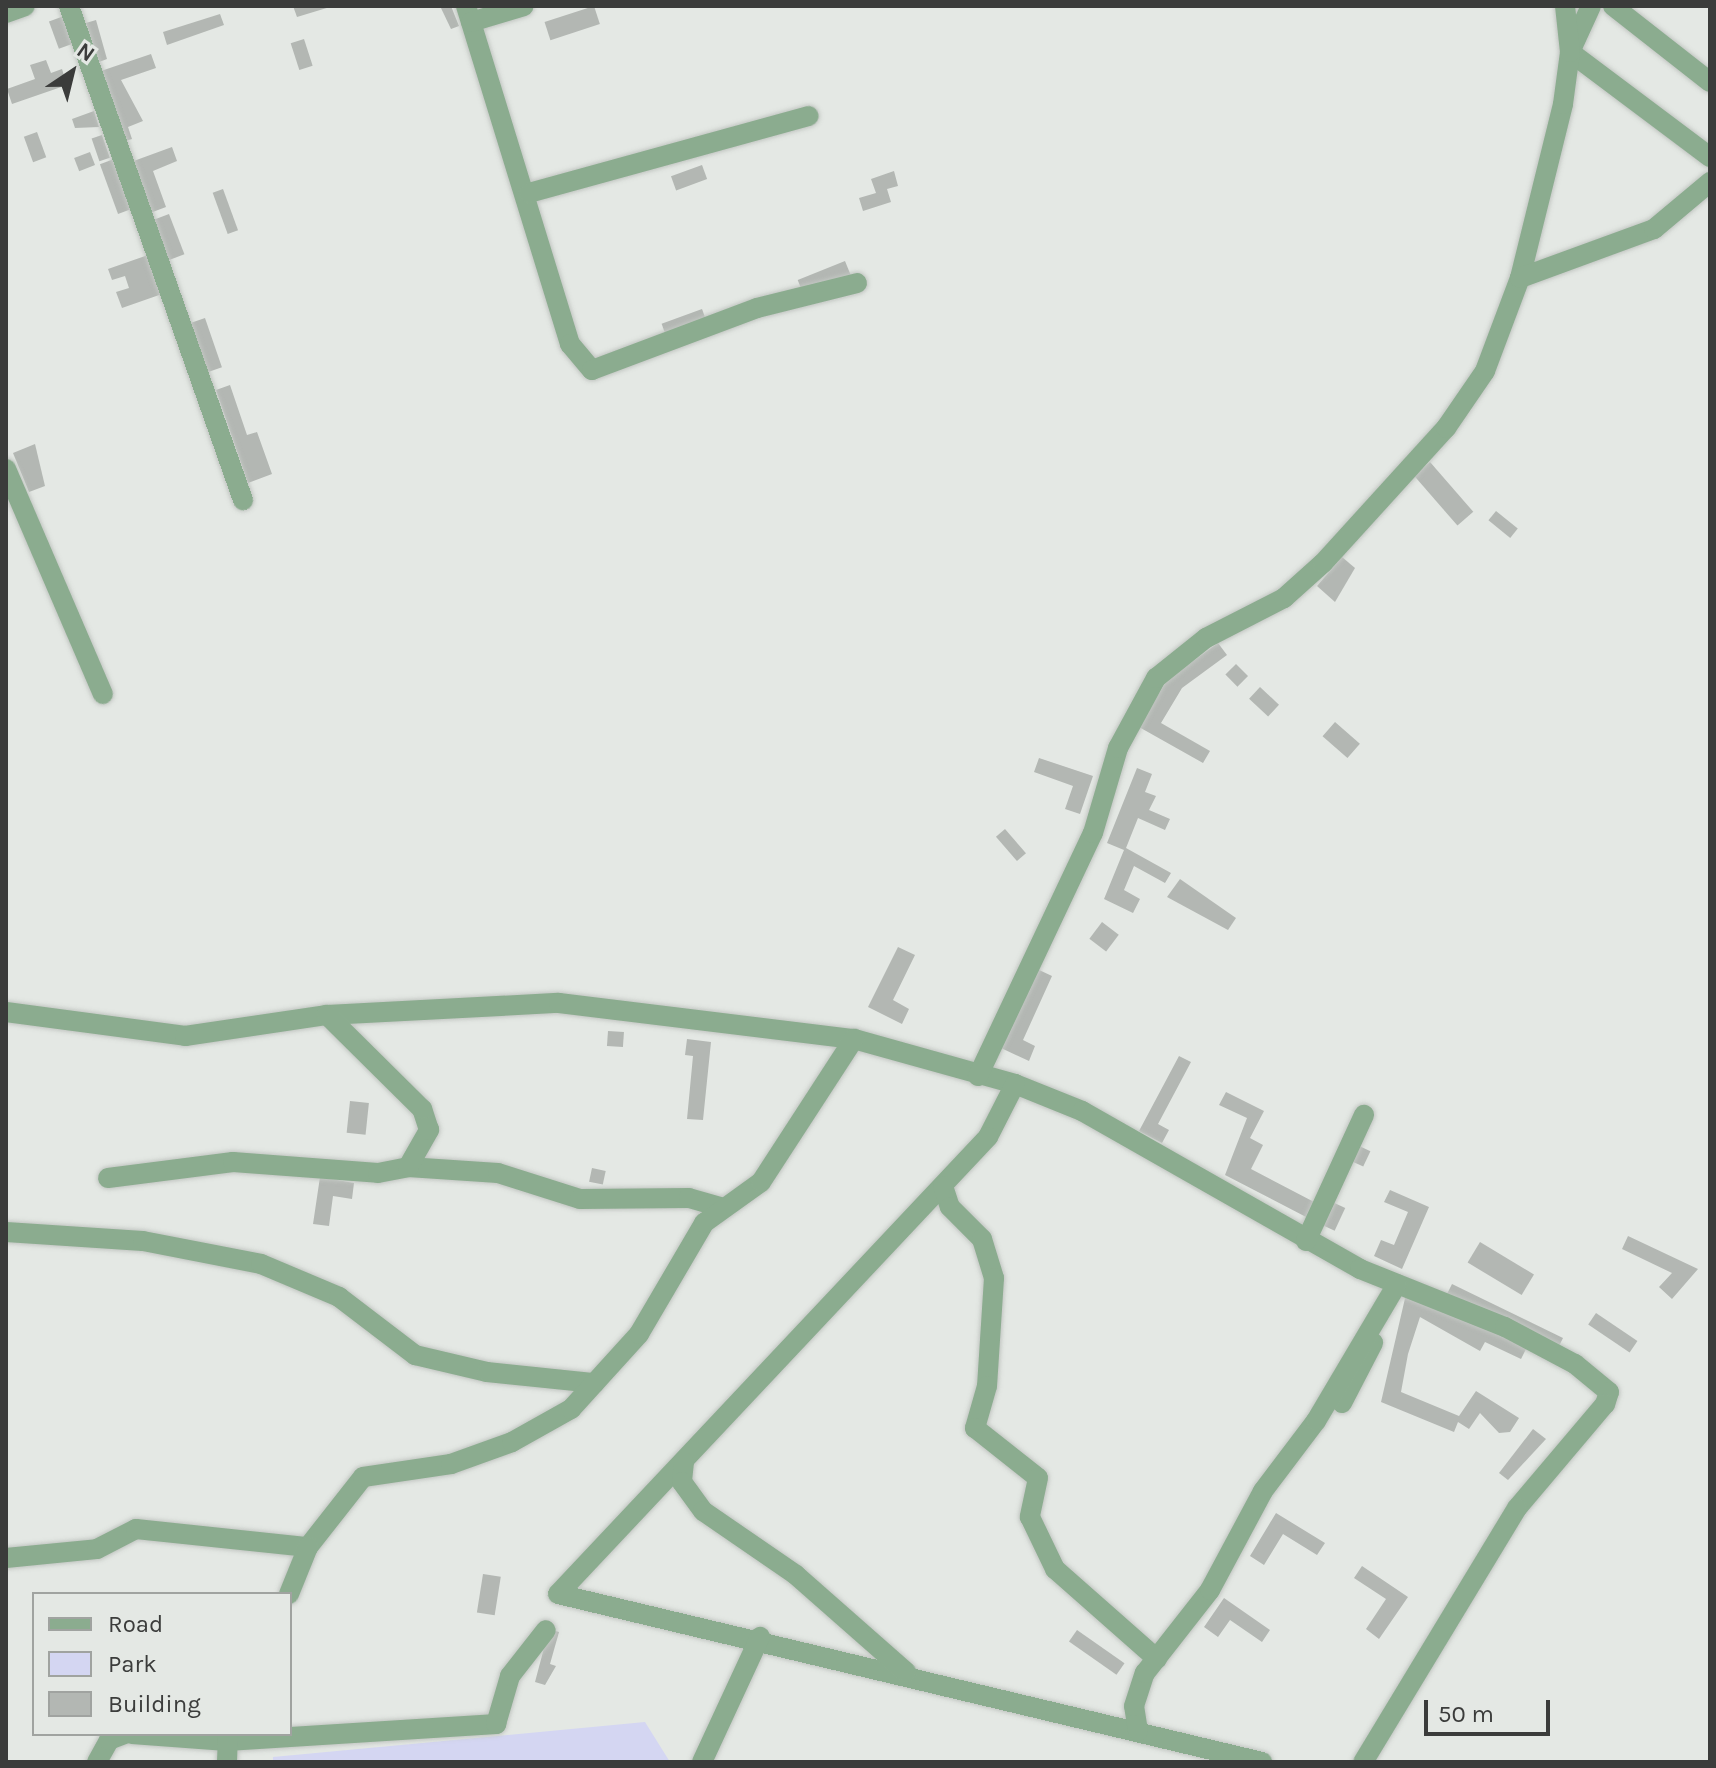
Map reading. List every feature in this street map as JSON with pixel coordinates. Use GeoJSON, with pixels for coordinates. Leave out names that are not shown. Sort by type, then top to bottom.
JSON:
{"type":"FeatureCollection","features":[{"type":"Feature","properties":{"kind":"street"},"geometry":{"type":"LineString","coordinates":[[6,13],[25,6]]}},
{"type":"Feature","properties":{"kind":"street"},"geometry":{"type":"LineString","coordinates":[[69,6],[243,500]]}},
{"type":"Feature","properties":{"kind":"street"},"geometry":{"type":"LineString","coordinates":[[524,6],[469,14],[529,193],[570,344],[592,370],[757,308],[857,283]]}},
{"type":"Feature","properties":{"kind":"street"},"geometry":{"type":"LineString","coordinates":[[1565,6],[1570,52],[1710,157]]}},
{"type":"Feature","properties":{"kind":"street"},"geometry":{"type":"LineString","coordinates":[[978,1076],[1093,833],[1118,748],[1156,678],[1206,638],[1284,598],[1446,428],[1502,340],[1520,278],[1570,52],[1591,6]]}},
{"type":"Feature","properties":{"kind":"street"},"geometry":{"type":"LineString","coordinates":[[1613,6],[1710,82]]}},
{"type":"Feature","properties":{"kind":"street"},"geometry":{"type":"LineString","coordinates":[[529,193],[809,116]]}},
{"type":"Feature","properties":{"kind":"street"},"geometry":{"type":"LineString","coordinates":[[1520,278],[1654,229],[1710,182]]}},
{"type":"Feature","properties":{"kind":"street"},"geometry":{"type":"LineString","coordinates":[[6,469],[103,694]]}},
{"type":"Feature","properties":{"kind":"street"},"geometry":{"type":"LineString","coordinates":[[6,1012],[185,1036],[327,1015],[559,1003],[854,1039],[1015,1084],[1082,1111],[1306,1241],[1397,1284],[1505,1327],[1598,1378],[1609,1392],[1517,1508],[1363,1762]]}},
{"type":"Feature","properties":{"kind":"street"},"geometry":{"type":"LineString","coordinates":[[327,1015],[422,1109],[429,1130],[408,1167]]}},
{"type":"Feature","properties":{"kind":"street"},"geometry":{"type":"LineString","coordinates":[[290,1592],[308,1547],[363,1477],[451,1464],[512,1442],[571,1409],[639,1334],[720,1207],[761,1182],[854,1039]]}},
{"type":"Feature","properties":{"kind":"street"},"geometry":{"type":"LineString","coordinates":[[1015,1084],[1006,1112],[943,1186],[558,1594],[760,1637],[1262,1762]]}},
{"type":"Feature","properties":{"kind":"street"},"geometry":{"type":"LineString","coordinates":[[1306,1241],[1364,1115]]}},
{"type":"Feature","properties":{"kind":"street"},"geometry":{"type":"LineString","coordinates":[[108,1178],[233,1162],[378,1173],[408,1167],[498,1173],[580,1199],[633,1195],[720,1207]]}},
{"type":"Feature","properties":{"kind":"street"},"geometry":{"type":"LineString","coordinates":[[943,1186],[950,1207],[982,1239],[994,1278],[987,1386],[975,1428],[1038,1478],[1030,1517],[1055,1569],[1157,1659]]}},
{"type":"Feature","properties":{"kind":"street"},"geometry":{"type":"LineString","coordinates":[[6,1232],[143,1241],[247,1261],[339,1297],[415,1355],[487,1372],[594,1383]]}},
{"type":"Feature","properties":{"kind":"street"},"geometry":{"type":"LineString","coordinates":[[1138,1731],[1139,1685],[1210,1590],[1263,1491],[1316,1421],[1397,1284]]}},
{"type":"Feature","properties":{"kind":"street"},"geometry":{"type":"LineString","coordinates":[[684,1462],[682,1482],[703,1511],[796,1575],[909,1674]]}},
{"type":"Feature","properties":{"kind":"street"},"geometry":{"type":"LineString","coordinates":[[6,1558],[97,1549],[136,1529],[308,1547]]}},
{"type":"Feature","properties":{"kind":"street"},"geometry":{"type":"LineString","coordinates":[[148,1736],[227,1746],[496,1724],[510,1676],[546,1630]]}},
{"type":"Feature","properties":{"kind":"street"},"geometry":{"type":"LineString","coordinates":[[702,1762],[760,1637]]}},
{"type":"Feature","properties":{"kind":"street"},"geometry":{"type":"LineString","coordinates":[[97,1762],[109,1740],[120,1736]]}},
{"type":"Feature","properties":{"kind":"green space"},"geometry":{"type":"Polygon","coordinates":[[[645,1722],[670,1762],[273,1762],[273,1757],[645,1722]]]}},
{"type":"Feature","properties":{"kind":"building"},"geometry":{"type":"Polygon","coordinates":[[[293,6],[330,6],[330,7],[297,17],[293,6]]]}},
{"type":"Feature","properties":{"kind":"building"},"geometry":{"type":"Polygon","coordinates":[[[440,6],[451,6],[459,26],[451,29],[440,6]]]}},
{"type":"Feature","properties":{"kind":"building"},"geometry":{"type":"Polygon","coordinates":[[[594,6],[600,24],[550,40],[545,22],[594,6]]]}},
{"type":"Feature","properties":{"kind":"building"},"geometry":{"type":"Polygon","coordinates":[[[220,14],[224,25],[167,45],[163,32],[220,14]]]}},
{"type":"Feature","properties":{"kind":"building"},"geometry":{"type":"Polygon","coordinates":[[[64,16],[74,43],[59,49],[49,21],[64,16]]]}},
{"type":"Feature","properties":{"kind":"building"},"geometry":{"type":"Polygon","coordinates":[[[96,20],[107,59],[99,62],[86,23],[96,20]]]}},
{"type":"Feature","properties":{"kind":"building"},"geometry":{"type":"Polygon","coordinates":[[[304,39],[313,66],[299,70],[291,43],[304,39]]]}},
{"type":"Feature","properties":{"kind":"building"},"geometry":{"type":"Polygon","coordinates":[[[151,54],[156,68],[121,80],[143,121],[128,127],[132,139],[125,141],[101,71],[151,54]]]}},
{"type":"Feature","properties":{"kind":"building"},"geometry":{"type":"Polygon","coordinates":[[[46,60],[51,73],[62,69],[67,85],[12,104],[7,89],[35,79],[30,65],[46,60]]]}},
{"type":"Feature","properties":{"kind":"building"},"geometry":{"type":"Polygon","coordinates":[[[94,111],[99,127],[75,128],[72,119],[94,111]]]}},
{"type":"Feature","properties":{"kind":"building"},"geometry":{"type":"Polygon","coordinates":[[[37,132],[46,157],[33,162],[24,137],[37,132]]]}},
{"type":"Feature","properties":{"kind":"building"},"geometry":{"type":"Polygon","coordinates":[[[102,135],[110,158],[99,161],[92,139],[102,135]]]}},
{"type":"Feature","properties":{"kind":"building"},"geometry":{"type":"Polygon","coordinates":[[[172,147],[177,161],[153,171],[166,207],[150,213],[131,162],[172,147]]]}},
{"type":"Feature","properties":{"kind":"building"},"geometry":{"type":"Polygon","coordinates":[[[90,152],[95,165],[79,171],[74,158],[90,152]]]}},
{"type":"Feature","properties":{"kind":"building"},"geometry":{"type":"Polygon","coordinates":[[[114,159],[132,209],[118,214],[100,164],[114,159]]]}},
{"type":"Feature","properties":{"kind":"building"},"geometry":{"type":"Polygon","coordinates":[[[702,165],[707,179],[676,190],[671,176],[702,165]]]}},
{"type":"Feature","properties":{"kind":"building"},"geometry":{"type":"Polygon","coordinates":[[[894,171],[898,186],[887,189],[891,202],[863,211],[859,198],[876,193],[871,179],[894,171]]]}},
{"type":"Feature","properties":{"kind":"building"},"geometry":{"type":"Polygon","coordinates":[[[223,189],[238,230],[228,234],[213,193],[223,189]]]}},
{"type":"Feature","properties":{"kind":"building"},"geometry":{"type":"Polygon","coordinates":[[[169,214],[184,254],[169,260],[153,220],[169,214]]]}},
{"type":"Feature","properties":{"kind":"building"},"geometry":{"type":"Polygon","coordinates":[[[148,255],[162,294],[122,308],[116,292],[129,288],[125,276],[112,280],[108,269],[148,255]]]}},
{"type":"Feature","properties":{"kind":"building"},"geometry":{"type":"Polygon","coordinates":[[[845,261],[851,276],[804,295],[798,280],[845,261]]]}},
{"type":"Feature","properties":{"kind":"building"},"geometry":{"type":"Polygon","coordinates":[[[702,309],[707,323],[667,338],[662,324],[702,309]]]}},
{"type":"Feature","properties":{"kind":"building"},"geometry":{"type":"Polygon","coordinates":[[[205,318],[222,367],[207,372],[190,323],[205,318]]]}},
{"type":"Feature","properties":{"kind":"building"},"geometry":{"type":"Polygon","coordinates":[[[230,385],[247,435],[257,432],[272,474],[248,483],[216,390],[230,385]]]}},
{"type":"Feature","properties":{"kind":"building"},"geometry":{"type":"Polygon","coordinates":[[[35,444],[45,486],[29,492],[13,453],[35,444]]]}},
{"type":"Feature","properties":{"kind":"building"},"geometry":{"type":"Polygon","coordinates":[[[1430,462],[1473,512],[1457,526],[1414,476],[1430,462]]]}},
{"type":"Feature","properties":{"kind":"building"},"geometry":{"type":"Polygon","coordinates":[[[1496,511],[1518,529],[1510,538],[1488,520],[1496,511]]]}},
{"type":"Feature","properties":{"kind":"building"},"geometry":{"type":"Polygon","coordinates":[[[1342,557],[1355,568],[1335,602],[1317,586],[1342,557]]]}},
{"type":"Feature","properties":{"kind":"building"},"geometry":{"type":"Polygon","coordinates":[[[1218,643],[1227,655],[1182,688],[1161,723],[1210,751],[1203,763],[1139,727],[1167,680],[1218,643]]]}},
{"type":"Feature","properties":{"kind":"building"},"geometry":{"type":"Polygon","coordinates":[[[1236,664],[1248,676],[1237,687],[1225,675],[1236,664]]]}},
{"type":"Feature","properties":{"kind":"building"},"geometry":{"type":"Polygon","coordinates":[[[1260,687],[1279,705],[1268,716],[1249,699],[1260,687]]]}},
{"type":"Feature","properties":{"kind":"building"},"geometry":{"type":"Polygon","coordinates":[[[1335,722],[1360,744],[1347,758],[1323,736],[1335,722]]]}},
{"type":"Feature","properties":{"kind":"building"},"geometry":{"type":"Polygon","coordinates":[[[1039,758],[1093,776],[1080,814],[1065,809],[1073,786],[1034,772],[1039,758]]]}},
{"type":"Feature","properties":{"kind":"building"},"geometry":{"type":"Polygon","coordinates":[[[1137,768],[1152,774],[1145,792],[1156,796],[1149,810],[1170,819],[1165,830],[1138,818],[1126,848],[1171,873],[1165,883],[1134,866],[1124,890],[1140,899],[1133,913],[1104,899],[1124,850],[1107,843],[1137,768]]]}},
{"type":"Feature","properties":{"kind":"building"},"geometry":{"type":"Polygon","coordinates":[[[1005,829],[1026,853],[1017,861],[996,837],[1005,829]]]}},
{"type":"Feature","properties":{"kind":"building"},"geometry":{"type":"Polygon","coordinates":[[[1180,879],[1236,918],[1228,930],[1167,897],[1180,879]]]}},
{"type":"Feature","properties":{"kind":"building"},"geometry":{"type":"Polygon","coordinates":[[[1102,922],[1119,935],[1106,951],[1089,939],[1102,922]]]}},
{"type":"Feature","properties":{"kind":"building"},"geometry":{"type":"Polygon","coordinates":[[[898,947],[915,955],[893,1000],[909,1009],[902,1024],[868,1007],[898,947]]]}},
{"type":"Feature","properties":{"kind":"building"},"geometry":{"type":"Polygon","coordinates":[[[1037,969],[1052,976],[1023,1040],[1035,1046],[1029,1061],[1001,1048],[1037,969]]]}},
{"type":"Feature","properties":{"kind":"building"},"geometry":{"type":"Polygon","coordinates":[[[608,1031],[624,1032],[623,1047],[607,1046],[608,1031]]]}},
{"type":"Feature","properties":{"kind":"building"},"geometry":{"type":"Polygon","coordinates":[[[687,1039],[711,1042],[703,1120],[687,1119],[693,1056],[685,1055],[687,1039]]]}},
{"type":"Feature","properties":{"kind":"building"},"geometry":{"type":"Polygon","coordinates":[[[1179,1056],[1191,1062],[1158,1124],[1169,1130],[1162,1143],[1139,1131],[1179,1056]]]}},
{"type":"Feature","properties":{"kind":"building"},"geometry":{"type":"Polygon","coordinates":[[[1226,1092],[1264,1111],[1250,1138],[1263,1145],[1251,1169],[1316,1203],[1308,1218],[1225,1175],[1247,1118],[1219,1105],[1226,1092]]]}},
{"type":"Feature","properties":{"kind":"building"},"geometry":{"type":"Polygon","coordinates":[[[350,1101],[369,1103],[366,1135],[347,1133],[350,1101]]]}},
{"type":"Feature","properties":{"kind":"building"},"geometry":{"type":"Polygon","coordinates":[[[1355,1144],[1370,1151],[1363,1167],[1348,1159],[1355,1144]]]}},
{"type":"Feature","properties":{"kind":"building"},"geometry":{"type":"Polygon","coordinates":[[[592,1168],[606,1171],[603,1185],[589,1182],[592,1168]]]}},
{"type":"Feature","properties":{"kind":"building"},"geometry":{"type":"Polygon","coordinates":[[[320,1177],[354,1183],[352,1199],[333,1196],[329,1226],[313,1224],[320,1177]]]}},
{"type":"Feature","properties":{"kind":"building"},"geometry":{"type":"Polygon","coordinates":[[[1390,1190],[1429,1207],[1402,1269],[1374,1256],[1381,1240],[1394,1245],[1408,1212],[1384,1202],[1390,1190]]]}},
{"type":"Feature","properties":{"kind":"building"},"geometry":{"type":"Polygon","coordinates":[[[1328,1200],[1345,1208],[1335,1231],[1317,1223],[1328,1200]]]}},
{"type":"Feature","properties":{"kind":"building"},"geometry":{"type":"Polygon","coordinates":[[[1628,1236],[1698,1269],[1672,1299],[1659,1287],[1672,1273],[1622,1249],[1628,1236]]]}},
{"type":"Feature","properties":{"kind":"building"},"geometry":{"type":"Polygon","coordinates":[[[1480,1242],[1534,1274],[1522,1295],[1468,1263],[1480,1242]]]}},
{"type":"Feature","properties":{"kind":"building"},"geometry":{"type":"Polygon","coordinates":[[[1452,1284],[1563,1338],[1557,1350],[1447,1294],[1452,1284]]]}},
{"type":"Feature","properties":{"kind":"building"},"geometry":{"type":"Polygon","coordinates":[[[1406,1294],[1527,1347],[1521,1359],[1485,1342],[1480,1351],[1420,1317],[1408,1354],[1401,1392],[1459,1416],[1476,1391],[1519,1418],[1510,1432],[1499,1433],[1480,1413],[1469,1429],[1458,1422],[1454,1432],[1381,1402],[1406,1294]]]}},
{"type":"Feature","properties":{"kind":"building"},"geometry":{"type":"Polygon","coordinates":[[[1596,1313],[1637,1341],[1630,1353],[1588,1325],[1596,1313]]]}},
{"type":"Feature","properties":{"kind":"building"},"geometry":{"type":"Polygon","coordinates":[[[1533,1429],[1546,1439],[1508,1480],[1499,1473],[1533,1429]]]}},
{"type":"Feature","properties":{"kind":"building"},"geometry":{"type":"Polygon","coordinates":[[[1276,1513],[1325,1543],[1317,1555],[1283,1534],[1264,1565],[1250,1556],[1276,1513]]]}},
{"type":"Feature","properties":{"kind":"building"},"geometry":{"type":"Polygon","coordinates":[[[1362,1566],[1408,1597],[1379,1639],[1366,1629],[1386,1599],[1354,1578],[1362,1566]]]}},
{"type":"Feature","properties":{"kind":"building"},"geometry":{"type":"Polygon","coordinates":[[[483,1574],[501,1577],[495,1615],[477,1613],[483,1574]]]}},
{"type":"Feature","properties":{"kind":"building"},"geometry":{"type":"Polygon","coordinates":[[[1224,1598],[1270,1630],[1262,1642],[1230,1620],[1218,1637],[1204,1627],[1224,1598]]]}},
{"type":"Feature","properties":{"kind":"building"},"geometry":{"type":"Polygon","coordinates":[[[549,1629],[559,1632],[550,1664],[556,1666],[545,1685],[535,1682],[549,1629]]]}},
{"type":"Feature","properties":{"kind":"building"},"geometry":{"type":"Polygon","coordinates":[[[1077,1630],[1125,1663],[1116,1675],[1069,1641],[1077,1630]]]}}]}
